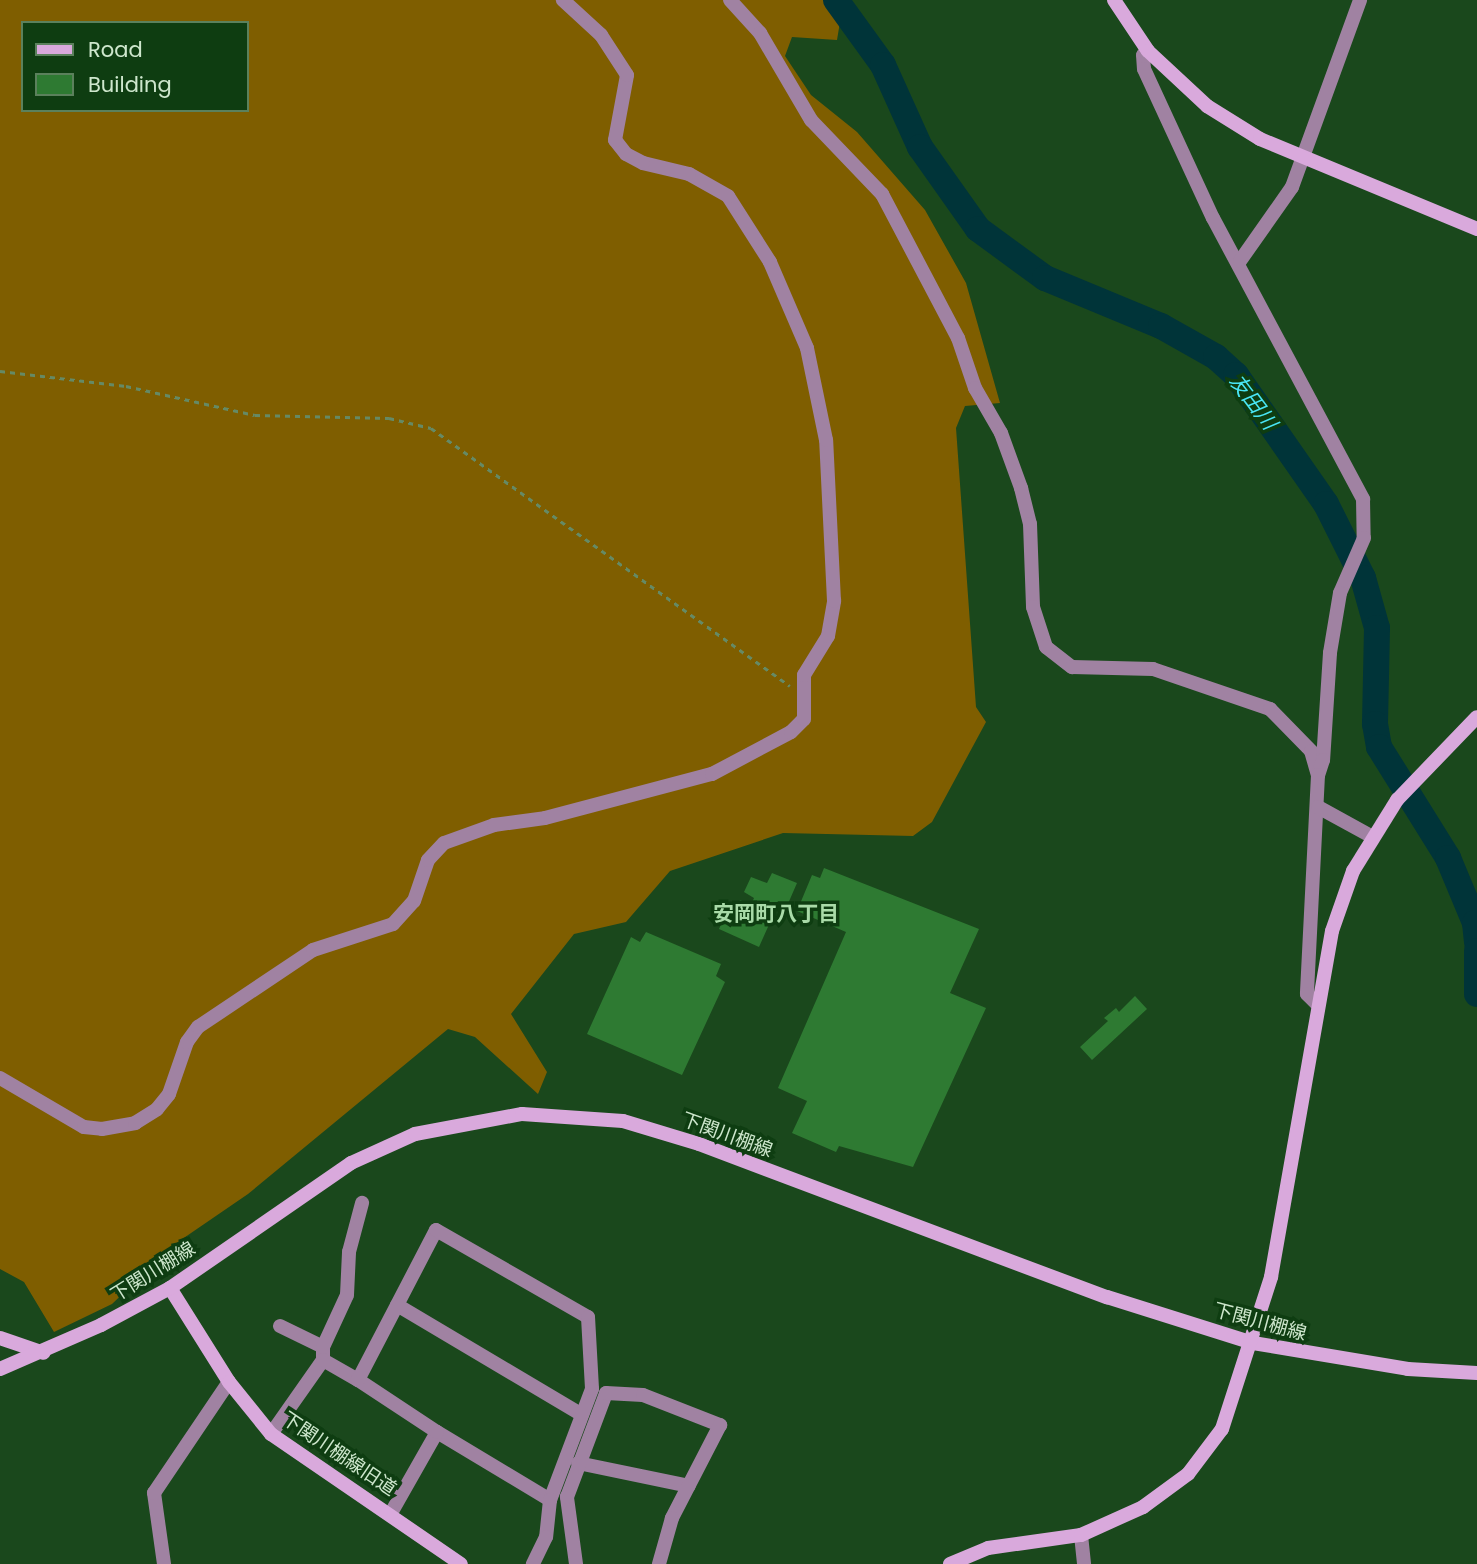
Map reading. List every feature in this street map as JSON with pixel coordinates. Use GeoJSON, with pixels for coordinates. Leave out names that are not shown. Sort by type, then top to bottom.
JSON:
{"type":"FeatureCollection","features":[{"type":"Feature","properties":{"kind":"street"},"geometry":{"type":"LineString","coordinates":[[0,1078],[84,1127],[135,1124],[157,1110],[169,1094],[187,1042],[198,1027],[313,950],[393,924],[405,915],[428,860],[444,843],[494,825],[545,818],[712,774],[797,728],[804,719],[804,676],[828,636],[834,601],[826,440],[799,326],[769,262],[728,196],[689,174],[643,163],[626,154],[615,140],[614,122],[626,92],[627,75],[601,36],[563,0]]}},
{"type":"Feature","properties":{"kind":"street"},"geometry":{"type":"LineString","coordinates":[[730,0],[760,33],[811,120],[882,194],[958,338],[975,387],[1002,433],[1024,499],[1030,524],[1033,607],[1046,647],[1072,667],[1153,670],[1270,709],[1311,751],[1318,775],[1318,807],[1307,993],[1318,1005]]}},
{"type":"Feature","properties":{"kind":"street"},"geometry":{"type":"LineString","coordinates":[[1114,0],[1148,51],[1208,106],[1305,159],[1477,229]]}},
{"type":"Feature","properties":{"kind":"street"},"geometry":{"type":"LineString","coordinates":[[1240,261],[1292,187],[1305,159],[1360,0]]}},
{"type":"Feature","properties":{"kind":"street"},"geometry":{"type":"LineString","coordinates":[[1148,51],[1143,55],[1143,68],[1213,218],[1240,261],[1349,470],[1366,520],[1360,555],[1340,593],[1329,653],[1324,760],[1318,775]]}},
{"type":"Feature","properties":{"kind":"street"},"geometry":{"type":"LineString","coordinates":[[950,1564],[988,1548],[1081,1535],[1143,1507],[1188,1474],[1222,1429],[1253,1343],[1289,1196],[1332,931],[1353,871],[1371,836],[1397,800],[1417,776],[1477,717]]}},
{"type":"Feature","properties":{"kind":"street"},"geometry":{"type":"LineString","coordinates":[[1318,807],[1371,836]]}},
{"type":"Feature","properties":{"kind":"street","name":"下関川棚線"},"geometry":{"type":"LineString","coordinates":[[0,1369],[44,1353],[170,1287],[351,1163],[415,1134],[522,1114],[624,1121],[699,1144],[1107,1297],[1253,1343],[1381,1366],[1477,1373]]}},
{"type":"Feature","properties":{"kind":"street"},"geometry":{"type":"LineString","coordinates":[[271,1434],[323,1353],[347,1295],[349,1252],[362,1203]]}},
{"type":"Feature","properties":{"kind":"street"},"geometry":{"type":"LineString","coordinates":[[358,1380],[436,1230],[588,1317],[592,1389],[550,1500],[546,1537],[533,1564]]}},
{"type":"Feature","properties":{"kind":"street","name":"下関川棚線旧道"},"geometry":{"type":"LineString","coordinates":[[170,1287],[229,1382],[271,1434],[391,1513],[461,1564]]}},
{"type":"Feature","properties":{"kind":"street"},"geometry":{"type":"LineString","coordinates":[[397,1305],[582,1415]]}},
{"type":"Feature","properties":{"kind":"street"},"geometry":{"type":"LineString","coordinates":[[280,1326],[438,1432],[550,1500]]}},
{"type":"Feature","properties":{"kind":"street"},"geometry":{"type":"LineString","coordinates":[[0,1338],[44,1353]]}},
{"type":"Feature","properties":{"kind":"street"},"geometry":{"type":"LineString","coordinates":[[164,1564],[154,1493],[229,1382]]}},
{"type":"Feature","properties":{"kind":"street"},"geometry":{"type":"LineString","coordinates":[[576,1564],[567,1497],[606,1393],[643,1395],[720,1424],[672,1518],[659,1564]]}},
{"type":"Feature","properties":{"kind":"street"},"geometry":{"type":"LineString","coordinates":[[391,1513],[438,1432]]}},
{"type":"Feature","properties":{"kind":"street"},"geometry":{"type":"LineString","coordinates":[[579,1463],[690,1486]]}},
{"type":"Feature","properties":{"kind":"street"},"geometry":{"type":"LineString","coordinates":[[1081,1535],[1084,1564]]}},
{"type":"Feature","properties":{"kind":"path"},"geometry":{"type":"LineString","coordinates":[[0,371],[126,386],[255,415],[389,418],[431,428],[805,695]]}},
{"type":"Feature","properties":{"kind":"shaded area"},"geometry":{"type":"Polygon","coordinates":[[[0,0],[826,0],[840,22],[837,40],[792,37],[785,56],[811,95],[857,132],[925,210],[966,283],[1000,403],[965,406],[956,428],[976,707],[986,722],[932,822],[913,836],[783,833],[670,871],[626,922],[574,934],[511,1014],[547,1072],[538,1094],[475,1037],[448,1029],[248,1194],[175,1244],[112,1304],[54,1332],[24,1282],[0,1269],[0,0]]]}},
{"type":"Feature","properties":{"kind":"building"},"geometry":{"type":"Polygon","coordinates":[[[824,868],[979,929],[950,993],[986,1008],[913,1167],[839,1146],[836,1152],[792,1133],[807,1101],[778,1088],[846,932],[797,911],[812,875],[820,878],[824,868]]]}},
{"type":"Feature","properties":{"kind":"building"},"geometry":{"type":"Polygon","coordinates":[[[772,873],[797,883],[784,913],[776,909],[759,947],[719,929],[726,913],[733,915],[740,900],[751,905],[754,898],[744,892],[751,877],[767,883],[772,873]]]}},
{"type":"Feature","properties":{"kind":"building"},"geometry":{"type":"Polygon","coordinates":[[[646,932],[721,964],[716,976],[725,982],[682,1075],[587,1034],[631,937],[640,942],[646,932]]]}},
{"type":"Feature","properties":{"kind":"building"},"geometry":{"type":"Polygon","coordinates":[[[1135,996],[1147,1009],[1092,1060],[1080,1047],[1108,1021],[1104,1018],[1116,1008],[1119,1012],[1135,996]]]}},
{"type":"Feature","properties":{"kind":"waterway","name":"友田川"},"geometry":{"type":"LineString","coordinates":[[836,0],[883,65],[920,147],[978,229],[1045,278],[1161,326],[1216,357],[1236,375],[1326,504],[1363,578],[1377,628],[1375,724],[1379,747],[1448,858],[1475,923],[1477,943]]}},
{"type":"Feature","properties":{"kind":"waterway","name":"友田川"},"geometry":{"type":"LineString","coordinates":[[1477,951],[1477,994]]}},
{"type":"Feature","properties":{"kind":"district","name":"安岡町八丁目"},"geometry":{"type":"Point","coordinates":[776,914]}}]}
